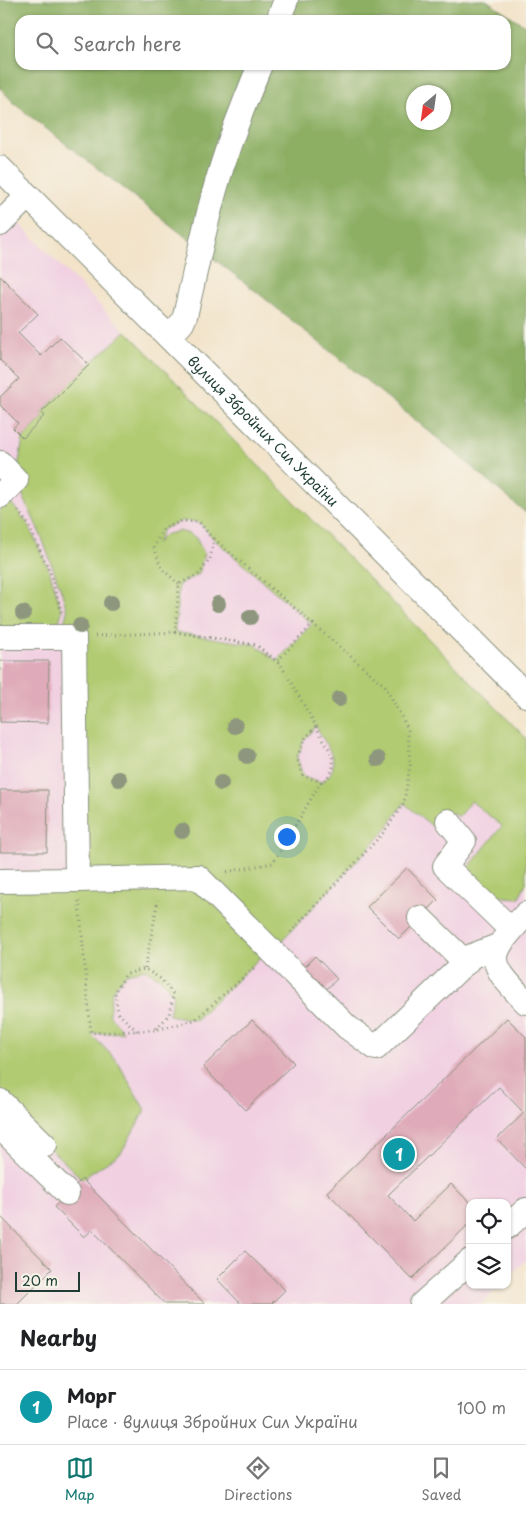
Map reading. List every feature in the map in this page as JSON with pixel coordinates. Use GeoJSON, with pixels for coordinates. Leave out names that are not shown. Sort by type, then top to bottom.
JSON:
{"type":"FeatureCollection","features":[{"type":"Feature","properties":{"kind":"street"},"geometry":{"type":"LineString","coordinates":[[280,15],[286,0]]}},
{"type":"Feature","properties":{"kind":"street"},"geometry":{"type":"LineString","coordinates":[[169,337],[182,323],[185,316],[204,229],[219,175],[237,122],[258,70]]}},
{"type":"Feature","properties":{"kind":"street","name":"вулиця Збройних Сил України"},"geometry":{"type":"LineString","coordinates":[[0,168],[526,695]]}},
{"type":"Feature","properties":{"kind":"street"},"geometry":{"type":"LineString","coordinates":[[0,224],[28,196]]}},
{"type":"Feature","properties":{"kind":"street"},"geometry":{"type":"LineString","coordinates":[[0,463],[16,480],[2,494]]}},
{"type":"Feature","properties":{"kind":"street"},"geometry":{"type":"LineString","coordinates":[[0,637],[64,637],[77,880]]}},
{"type":"Feature","properties":{"kind":"street"},"geometry":{"type":"LineString","coordinates":[[448,822],[464,841],[445,866],[512,930]]}},
{"type":"Feature","properties":{"kind":"street"},"geometry":{"type":"LineString","coordinates":[[0,881],[198,877],[347,1028],[376,1048],[472,956],[512,930]]}},
{"type":"Feature","properties":{"kind":"street"},"geometry":{"type":"LineString","coordinates":[[420,918],[466,962]]}},
{"type":"Feature","properties":{"kind":"street"},"geometry":{"type":"LineString","coordinates":[[512,930],[496,964],[500,974],[526,1002]]}},
{"type":"Feature","properties":{"kind":"street"},"geometry":{"type":"LineString","coordinates":[[0,1101],[45,1145]]}},
{"type":"Feature","properties":{"kind":"street"},"geometry":{"type":"LineString","coordinates":[[0,1127],[67,1194]]}},
{"type":"Feature","properties":{"kind":"street"},"geometry":{"type":"LineString","coordinates":[[511,1223],[526,1210]]}},
{"type":"Feature","properties":{"kind":"street"},"geometry":{"type":"LineString","coordinates":[[422,1304],[466,1265]]}},
{"type":"Feature","properties":{"kind":"path"},"geometry":{"type":"LineString","coordinates":[[2,494],[28,524],[50,572],[62,612],[64,637],[175,632],[256,645],[281,665],[333,755],[331,773],[321,782],[273,863],[198,877]]}},
{"type":"Feature","properties":{"kind":"path"},"geometry":{"type":"LineString","coordinates":[[77,880],[91,1033],[155,1030],[195,1020],[271,952],[384,832],[404,802],[410,765],[408,728],[385,686],[214,539],[199,522],[182,520],[163,529],[154,547],[161,568],[179,584]]}},
{"type":"Feature","properties":{"kind":"path"},"geometry":{"type":"LineString","coordinates":[[179,584],[198,574],[210,559],[214,539]]}},
{"type":"Feature","properties":{"kind":"path"},"geometry":{"type":"LineString","coordinates":[[175,632],[179,584]]}},
{"type":"Feature","properties":{"kind":"path"},"geometry":{"type":"LineString","coordinates":[[277,661],[312,624]]}},
{"type":"Feature","properties":{"kind":"path"},"geometry":{"type":"LineString","coordinates":[[316,726],[304,740],[296,758],[303,776],[321,782]]}},
{"type":"Feature","properties":{"kind":"path"},"geometry":{"type":"LineString","coordinates":[[145,969],[164,878]]}},
{"type":"Feature","properties":{"kind":"path"},"geometry":{"type":"LineString","coordinates":[[138,1031],[118,1014],[115,992],[126,974],[145,969],[161,979],[173,994],[169,1015],[155,1030]]}},
{"type":"Feature","properties":{"kind":"shaded area"},"geometry":{"type":"Polygon","coordinates":[[[0,204],[526,738],[526,1260],[511,1274],[511,1199],[466,1199],[466,1289],[496,1289],[481,1304],[0,1304],[0,204]]]}},
{"type":"Feature","properties":{"kind":"green space"},"geometry":{"type":"Polygon","coordinates":[[[0,0],[486,0],[509,15],[15,15],[15,70],[511,70],[511,16],[526,26],[526,513],[446,445],[258,293],[17,106],[0,88],[0,0]]]}},
{"type":"Feature","properties":{"kind":"green space"},"geometry":{"type":"Polygon","coordinates":[[[126,331],[526,738],[526,883],[519,898],[494,894],[479,882],[468,868],[502,826],[471,801],[458,817],[452,812],[438,831],[404,803],[384,832],[271,952],[198,877],[77,880],[62,631],[67,611],[42,538],[16,480],[23,438],[44,417],[41,413],[126,331]],[[182,521],[163,529],[156,544],[164,535],[179,531],[196,538],[204,553],[199,574],[179,584],[175,632],[256,645],[277,661],[312,624],[214,539],[199,522],[182,521]],[[316,726],[304,740],[297,758],[303,776],[321,782],[329,776],[333,762],[332,755],[316,726]]]}},
{"type":"Feature","properties":{"kind":"green space"},"geometry":{"type":"Polygon","coordinates":[[[3,493],[28,524],[50,572],[62,612],[54,638],[0,637],[0,496],[3,493]]]}},
{"type":"Feature","properties":{"kind":"green space"},"geometry":{"type":"Polygon","coordinates":[[[195,883],[265,953],[195,1020],[169,1015],[173,994],[161,979],[145,969],[126,974],[112,991],[109,1014],[123,1032],[91,1034],[117,1061],[145,1110],[121,1153],[82,1179],[0,1101],[0,889],[195,883]]]}},
{"type":"Feature","properties":{"kind":"building"},"geometry":{"type":"Polygon","coordinates":[[[0,276],[38,314],[18,333],[41,356],[60,337],[89,365],[41,413],[44,416],[23,438],[13,428],[18,423],[0,405],[0,397],[19,379],[0,360],[0,276]]]}},
{"type":"Feature","properties":{"kind":"building"},"geometry":{"type":"Polygon","coordinates":[[[0,661],[49,661],[48,723],[0,722],[0,661]]]}},
{"type":"Feature","properties":{"kind":"building"},"geometry":{"type":"Polygon","coordinates":[[[0,790],[48,790],[47,852],[0,852],[0,790]]]}},
{"type":"Feature","properties":{"kind":"building"},"geometry":{"type":"Polygon","coordinates":[[[407,868],[438,900],[399,939],[367,907],[407,868]]]}},
{"type":"Feature","properties":{"kind":"building"},"geometry":{"type":"Polygon","coordinates":[[[315,956],[337,979],[322,993],[300,971],[315,956]]]}},
{"type":"Feature","properties":{"kind":"building"},"geometry":{"type":"Polygon","coordinates":[[[507,1018],[526,1037],[526,1169],[497,1139],[524,1113],[499,1087],[388,1195],[413,1221],[451,1184],[466,1199],[466,1227],[412,1279],[327,1192],[507,1018]]]}},
{"type":"Feature","properties":{"kind":"building"},"geometry":{"type":"Polygon","coordinates":[[[252,1020],[294,1063],[245,1110],[203,1067],[252,1020]]]}},
{"type":"Feature","properties":{"kind":"building"},"geometry":{"type":"Polygon","coordinates":[[[82,1179],[205,1304],[165,1304],[92,1230],[84,1237],[54,1207],[82,1179]]]}},
{"type":"Feature","properties":{"kind":"building"},"geometry":{"type":"Polygon","coordinates":[[[0,1216],[52,1269],[17,1304],[0,1304],[0,1216]]]}},
{"type":"Feature","properties":{"kind":"building"},"geometry":{"type":"Polygon","coordinates":[[[245,1251],[285,1290],[271,1304],[241,1304],[217,1279],[245,1251]]]}},
{"type":"Feature","properties":{"kind":"place","name":"Морг"},"geometry":{"type":"Point","coordinates":[399,1154]}}]}
